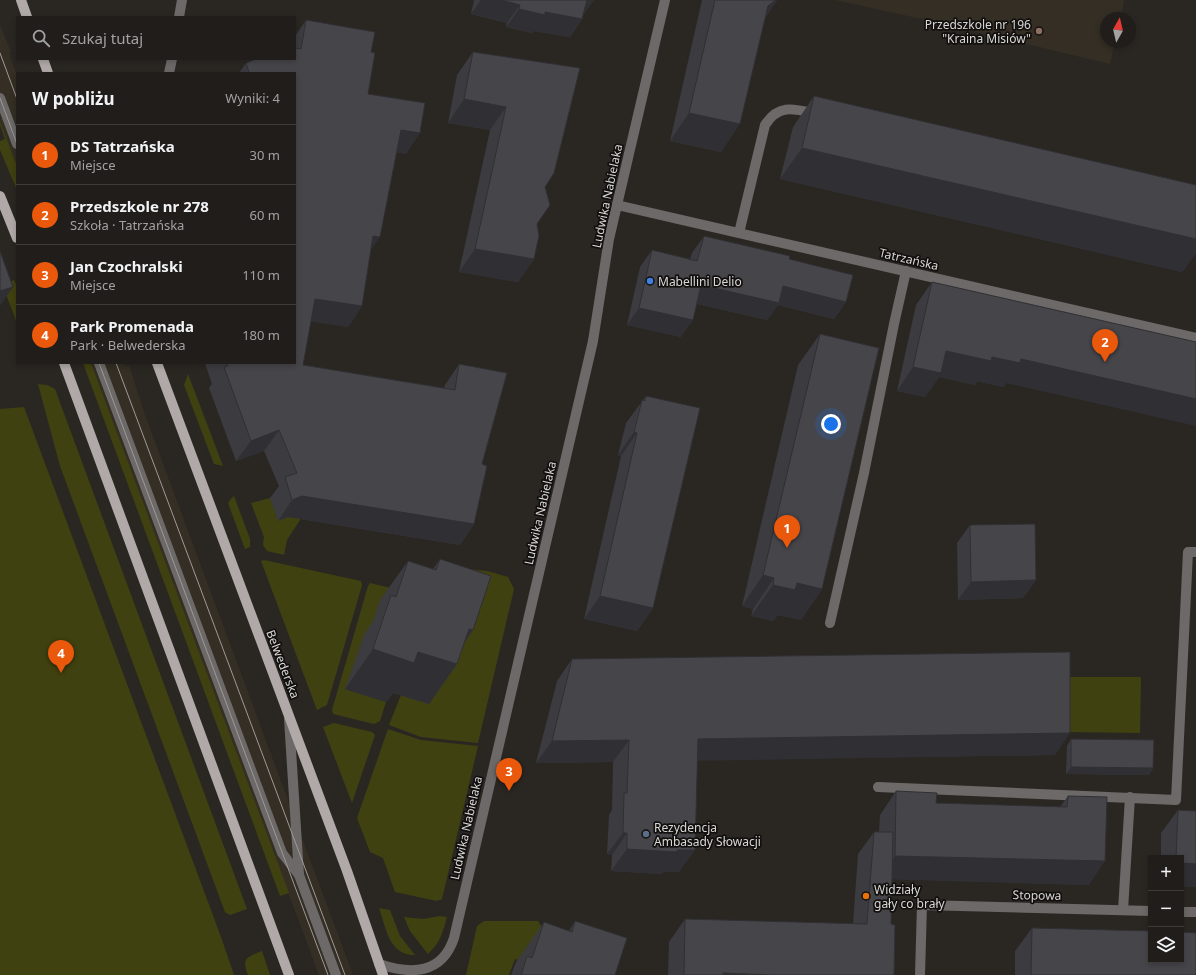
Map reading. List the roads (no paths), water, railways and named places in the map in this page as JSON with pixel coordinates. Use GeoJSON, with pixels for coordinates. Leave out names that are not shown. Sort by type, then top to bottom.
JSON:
{"type":"FeatureCollection","features":[{"type":"Feature","properties":{"kind":"main road"},"geometry":{"type":"LineString","coordinates":[[21,0],[27,16]]}},
{"type":"Feature","properties":{"kind":"main road"},"geometry":{"type":"LineString","coordinates":[[43,60],[48,72]]}},
{"type":"Feature","properties":{"kind":"main road"},"geometry":{"type":"LineString","coordinates":[[0,196],[16,236]]}},
{"type":"Feature","properties":{"kind":"main road"},"geometry":{"type":"LineString","coordinates":[[64,364],[289,975]]}},
{"type":"Feature","properties":{"kind":"main road","name":"Belwederska"},"geometry":{"type":"LineString","coordinates":[[157,364],[352,884],[383,975]]}},
{"type":"Feature","properties":{"kind":"street"},"geometry":{"type":"LineString","coordinates":[[179,16],[182,0]]}},
{"type":"Feature","properties":{"kind":"street","name":"Ludwika Nabielaka"},"geometry":{"type":"LineString","coordinates":[[380,964],[388,969],[398,972],[417,974],[428,971],[440,963],[447,954],[454,938],[593,341],[617,205],[665,0]]}},
{"type":"Feature","properties":{"kind":"street"},"geometry":{"type":"LineString","coordinates":[[170,72],[172,60]]}},
{"type":"Feature","properties":{"kind":"street"},"geometry":{"type":"LineString","coordinates":[[0,98],[16,141]]}},
{"type":"Feature","properties":{"kind":"street"},"geometry":{"type":"LineString","coordinates":[[739,233],[762,132],[769,118],[782,110],[790,109],[830,117]]}},
{"type":"Feature","properties":{"kind":"street","name":"Tatrzańska"},"geometry":{"type":"LineString","coordinates":[[617,205],[1196,338]]}},
{"type":"Feature","properties":{"kind":"street"},"geometry":{"type":"LineString","coordinates":[[830,622],[864,473],[892,332],[906,271]]}},
{"type":"Feature","properties":{"kind":"street"},"geometry":{"type":"LineString","coordinates":[[99,364],[282,853],[299,875]]}},
{"type":"Feature","properties":{"kind":"street"},"geometry":{"type":"LineString","coordinates":[[878,787],[1176,800],[1188,552],[1196,552]]}},
{"type":"Feature","properties":{"kind":"street"},"geometry":{"type":"LineString","coordinates":[[289,716],[299,875],[336,975]]}},
{"type":"Feature","properties":{"kind":"street"},"geometry":{"type":"LineString","coordinates":[[1123,910],[1130,797]]}},
{"type":"Feature","properties":{"kind":"street","name":"Stopowa"},"geometry":{"type":"LineString","coordinates":[[920,975],[922,905],[1148,911]]}},
{"type":"Feature","properties":{"kind":"street"},"geometry":{"type":"LineString","coordinates":[[1184,912],[1196,912]]}},
{"type":"Feature","properties":{"kind":"street"},"geometry":{"type":"LineString","coordinates":[[332,964],[333,975]]}},
{"type":"Feature","properties":{"kind":"tram line"},"geometry":{"type":"LineString","coordinates":[[0,53],[16,96]]}},
{"type":"Feature","properties":{"kind":"tram line"},"geometry":{"type":"LineString","coordinates":[[0,98],[16,141]]}},
{"type":"Feature","properties":{"kind":"tram line"},"geometry":{"type":"LineString","coordinates":[[99,364],[328,975]]}},
{"type":"Feature","properties":{"kind":"tram line"},"geometry":{"type":"LineString","coordinates":[[116,364],[345,975]]}},
{"type":"Feature","properties":{"kind":"place","name":"Przedszkole nr 196 \"Kraina Misiów\""},"geometry":{"type":"Point","coordinates":[1039,31]}},
{"type":"Feature","properties":{"kind":"place","name":"Mabellini Delio"},"geometry":{"type":"Point","coordinates":[650,281]}},
{"type":"Feature","properties":{"kind":"place","name":"Przedszkole nr 278"},"geometry":{"type":"Point","coordinates":[1105,362]}},
{"type":"Feature","properties":{"kind":"place","name":"DS Tatrzańska"},"geometry":{"type":"Point","coordinates":[787,548]}},
{"type":"Feature","properties":{"kind":"place","name":"Park Promenada"},"geometry":{"type":"Point","coordinates":[61,673]}},
{"type":"Feature","properties":{"kind":"place","name":"Jan Czochralski"},"geometry":{"type":"Point","coordinates":[509,791]}},
{"type":"Feature","properties":{"kind":"place","name":"Rezydencja Ambasady Słowacji"},"geometry":{"type":"Point","coordinates":[646,834]}},
{"type":"Feature","properties":{"kind":"place","name":"Widziały gały co brały"},"geometry":{"type":"Point","coordinates":[866,896]}}]}
